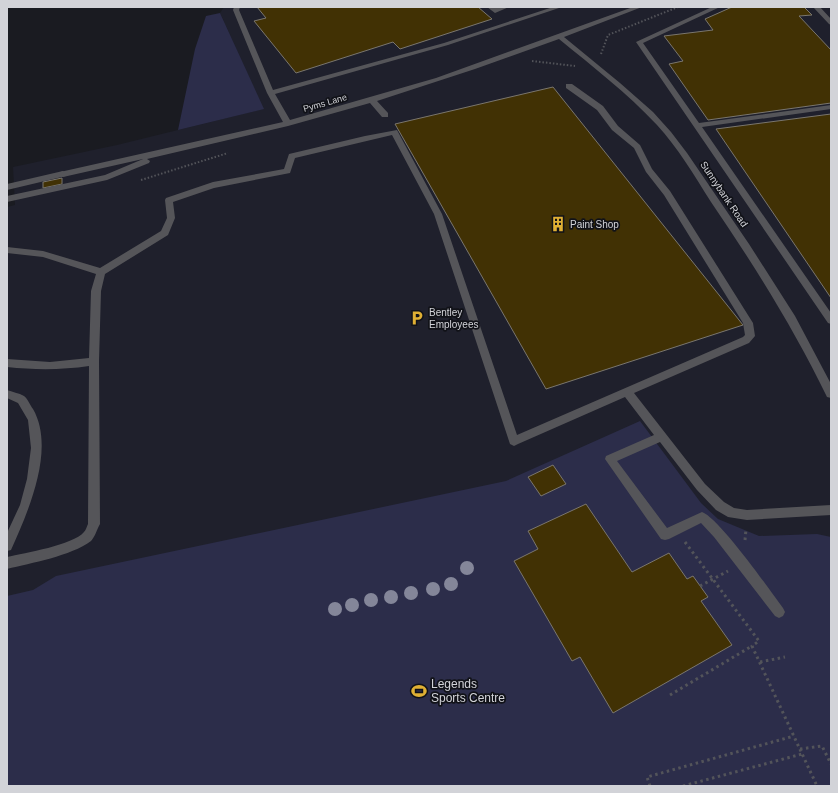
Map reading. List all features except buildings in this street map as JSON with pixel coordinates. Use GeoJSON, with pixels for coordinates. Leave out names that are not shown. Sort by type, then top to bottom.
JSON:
{"type":"FeatureCollection","features":[{"type":"Feature","properties":{"kind":"street"},"geometry":{"type":"LineString","coordinates":[[237,7],[236,10],[271,93],[288,124]]}},
{"type":"Feature","properties":{"kind":"street"},"geometry":{"type":"LineString","coordinates":[[490,7],[495,11],[506,7]]}},
{"type":"Feature","properties":{"kind":"street","name":"Pyms Lane"},"geometry":{"type":"LineString","coordinates":[[7,187],[288,124],[372,100],[474,68],[560,37],[627,9],[639,7]]}},
{"type":"Feature","properties":{"kind":"street"},"geometry":{"type":"LineString","coordinates":[[717,7],[640,42],[831,320]]}},
{"type":"Feature","properties":{"kind":"street"},"geometry":{"type":"LineString","coordinates":[[816,7],[831,23]]}},
{"type":"Feature","properties":{"kind":"street"},"geometry":{"type":"LineString","coordinates":[[271,93],[446,44],[556,8]]}},
{"type":"Feature","properties":{"kind":"street","name":"Sunnybank Road"},"geometry":{"type":"LineString","coordinates":[[560,37],[650,114],[667,132],[734,227],[780,299],[819,369],[831,394]]}},
{"type":"Feature","properties":{"kind":"street"},"geometry":{"type":"LineString","coordinates":[[7,563],[52,552],[74,544],[88,536],[94,524],[94,361],[96,291],[101,272],[165,233],[171,218],[170,200],[212,185],[287,171],[292,156],[394,132],[438,214],[514,441],[746,340],[750,336],[748,323],[667,193],[649,170],[637,147],[615,128],[600,108],[569,86]]}},
{"type":"Feature","properties":{"kind":"street"},"geometry":{"type":"LineString","coordinates":[[372,100],[385,115]]}},
{"type":"Feature","properties":{"kind":"street"},"geometry":{"type":"LineString","coordinates":[[698,125],[831,107]]}},
{"type":"Feature","properties":{"kind":"street"},"geometry":{"type":"LineString","coordinates":[[7,199],[107,177],[170,151]]}},
{"type":"Feature","properties":{"kind":"street"},"geometry":{"type":"LineString","coordinates":[[7,250],[20,250],[101,272]]}},
{"type":"Feature","properties":{"kind":"street"},"geometry":{"type":"LineString","coordinates":[[7,363],[38,367],[59,366],[94,361]]}},
{"type":"Feature","properties":{"kind":"street"},"geometry":{"type":"LineString","coordinates":[[627,392],[712,499],[732,513],[747,515],[831,510]]}},
{"type":"Feature","properties":{"kind":"street"},"geometry":{"type":"LineString","coordinates":[[7,394],[22,400],[33,419],[36,448],[32,479],[26,505],[7,546]]}},
{"type":"Feature","properties":{"kind":"street"},"geometry":{"type":"LineString","coordinates":[[662,436],[610,459],[666,535],[702,517],[718,533],[779,612]]}},
{"type":"Feature","properties":{"kind":"path"},"geometry":{"type":"LineString","coordinates":[[670,695],[759,642],[676,530]]}},
{"type":"Feature","properties":{"kind":"path"},"geometry":{"type":"LineString","coordinates":[[752,646],[817,786]]}},
{"type":"Feature","properties":{"kind":"path"},"geometry":{"type":"LineString","coordinates":[[760,662],[786,656]]}},
{"type":"Feature","properties":{"kind":"path"},"geometry":{"type":"LineString","coordinates":[[650,786],[647,777],[794,736]]}},
{"type":"Feature","properties":{"kind":"path"},"geometry":{"type":"LineString","coordinates":[[800,749],[822,746],[831,764]]}},
{"type":"Feature","properties":{"kind":"path"},"geometry":{"type":"LineString","coordinates":[[683,786],[802,754]]}},
{"type":"Feature","properties":{"kind":"shaded area"},"geometry":{"type":"Polygon","coordinates":[[[224,7],[831,7],[831,786],[7,786],[7,207],[15,205],[13,167],[117,145],[263,109],[220,13],[224,7]]]}},
{"type":"Feature","properties":{"kind":"shaded area"},"geometry":{"type":"Polygon","coordinates":[[[220,13],[264,109],[178,130],[195,49],[206,16],[220,13]]]}},
{"type":"Feature","properties":{"kind":"shaded area","name":"Legends Sports Centre"},"geometry":{"type":"Polygon","coordinates":[[[640,421],[701,503],[718,519],[759,536],[817,534],[831,537],[831,786],[7,786],[7,596],[33,590],[56,576],[506,481],[640,421]]]}},
{"type":"Feature","properties":{"kind":"place","name":"Paint Shop"},"geometry":{"type":"Point","coordinates":[558,224]}},
{"type":"Feature","properties":{"kind":"place","name":"Bentley Employees"},"geometry":{"type":"Point","coordinates":[417,318]}},
{"type":"Feature","properties":{"kind":"place","name":"Legends Sports Centre"},"geometry":{"type":"Point","coordinates":[419,691]}}]}
